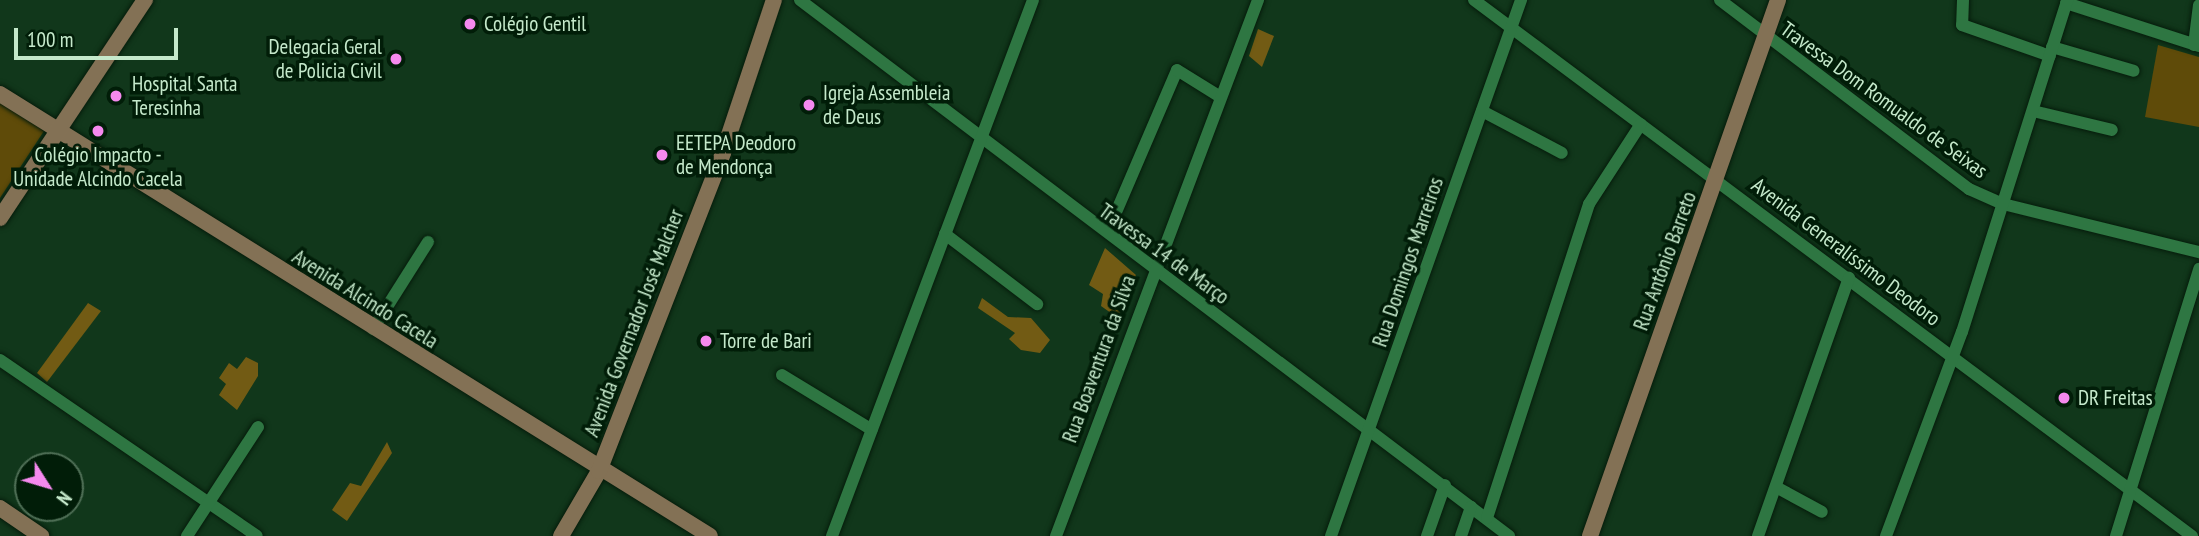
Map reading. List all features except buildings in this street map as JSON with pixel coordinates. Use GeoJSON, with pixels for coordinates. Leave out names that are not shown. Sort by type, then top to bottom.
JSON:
{"type":"FeatureCollection","features":[{"type":"Feature","properties":{"kind":"main road"},"geometry":{"type":"LineString","coordinates":[[0,218],[145,0]]}},
{"type":"Feature","properties":{"kind":"main road","name":"Avenida Governador José Malcher"},"geometry":{"type":"LineString","coordinates":[[561,536],[599,471],[723,153],[774,0]]}},
{"type":"Feature","properties":{"kind":"main road","name":"Rua Antônio Barreto"},"geometry":{"type":"LineString","coordinates":[[1590,536],[1778,0]]}},
{"type":"Feature","properties":{"kind":"main road","name":"Avenida Alcindo Cacela"},"geometry":{"type":"LineString","coordinates":[[0,94],[599,471],[710,536]]}},
{"type":"Feature","properties":{"kind":"main road"},"geometry":{"type":"LineString","coordinates":[[0,508],[41,536]]}},
{"type":"Feature","properties":{"kind":"street","name":"Travessa 14 de Março"},"geometry":{"type":"LineString","coordinates":[[800,0],[979,140],[1151,270],[1371,427],[1509,536]]}},
{"type":"Feature","properties":{"kind":"street"},"geometry":{"type":"LineString","coordinates":[[832,536],[1033,0]]}},
{"type":"Feature","properties":{"kind":"street","name":"Rua Boaventura da Silva"},"geometry":{"type":"LineString","coordinates":[[1056,536],[1151,270],[1258,0]]}},
{"type":"Feature","properties":{"kind":"street","name":"Avenida Generalíssimo Deodoro"},"geometry":{"type":"LineString","coordinates":[[1474,0],[1717,178],[2133,495],[2192,536]]}},
{"type":"Feature","properties":{"kind":"street","name":"Rua Domingos Marreiros"},"geometry":{"type":"LineString","coordinates":[[1331,536],[1521,0]]}},
{"type":"Feature","properties":{"kind":"street","name":"Travessa Dom Romualdo de Seixas"},"geometry":{"type":"LineString","coordinates":[[1720,0],[1765,37],[1969,189],[2003,204],[2199,251]]}},
{"type":"Feature","properties":{"kind":"street"},"geometry":{"type":"LineString","coordinates":[[1963,0],[1962,25],[2051,52],[2134,71]]}},
{"type":"Feature","properties":{"kind":"street"},"geometry":{"type":"LineString","coordinates":[[1886,536],[1952,358],[2066,2],[2196,45],[2199,5]]}},
{"type":"Feature","properties":{"kind":"street"},"geometry":{"type":"LineString","coordinates":[[1117,210],[1177,70],[1219,96]]}},
{"type":"Feature","properties":{"kind":"street"},"geometry":{"type":"LineString","coordinates":[[1482,111],[1562,153]]}},
{"type":"Feature","properties":{"kind":"street"},"geometry":{"type":"LineString","coordinates":[[2033,111],[2112,130]]}},
{"type":"Feature","properties":{"kind":"street"},"geometry":{"type":"LineString","coordinates":[[1487,519],[1589,204],[1642,124]]}},
{"type":"Feature","properties":{"kind":"street"},"geometry":{"type":"LineString","coordinates":[[945,233],[1037,304]]}},
{"type":"Feature","properties":{"kind":"street"},"geometry":{"type":"LineString","coordinates":[[373,329],[428,242]]}},
{"type":"Feature","properties":{"kind":"street"},"geometry":{"type":"LineString","coordinates":[[2116,536],[2133,495],[2199,269]]}},
{"type":"Feature","properties":{"kind":"street"},"geometry":{"type":"LineString","coordinates":[[1758,536],[1849,278]]}},
{"type":"Feature","properties":{"kind":"street"},"geometry":{"type":"LineString","coordinates":[[0,360],[257,536]]}},
{"type":"Feature","properties":{"kind":"street"},"geometry":{"type":"LineString","coordinates":[[782,375],[872,430]]}},
{"type":"Feature","properties":{"kind":"street"},"geometry":{"type":"LineString","coordinates":[[187,536],[258,427]]}},
{"type":"Feature","properties":{"kind":"street"},"geometry":{"type":"LineString","coordinates":[[1427,536],[1445,485]]}},
{"type":"Feature","properties":{"kind":"street"},"geometry":{"type":"LineString","coordinates":[[1776,487],[1822,512]]}},
{"type":"Feature","properties":{"kind":"street"},"geometry":{"type":"LineString","coordinates":[[1461,536],[1471,507]]}},
{"type":"Feature","properties":{"kind":"shaded area"},"geometry":{"type":"Polygon","coordinates":[[[1258,29],[1274,36],[1262,67],[1249,56],[1258,29]]]}},
{"type":"Feature","properties":{"kind":"shaded area"},"geometry":{"type":"Polygon","coordinates":[[[2158,45],[2199,57],[2199,127],[2145,117],[2158,45]]]}},
{"type":"Feature","properties":{"kind":"shaded area"},"geometry":{"type":"Polygon","coordinates":[[[0,103],[44,131],[0,198],[0,103]]]}},
{"type":"Feature","properties":{"kind":"shaded area"},"geometry":{"type":"Polygon","coordinates":[[[1105,248],[1136,275],[1118,318],[1101,306],[1103,294],[1089,285],[1105,248]]]}},
{"type":"Feature","properties":{"kind":"shaded area"},"geometry":{"type":"Polygon","coordinates":[[[982,298],[1008,317],[1031,318],[1050,340],[1040,353],[1021,350],[1009,339],[1015,333],[978,308],[982,298]]]}},
{"type":"Feature","properties":{"kind":"shaded area"},"geometry":{"type":"Polygon","coordinates":[[[88,303],[101,311],[47,382],[37,373],[88,303]]]}},
{"type":"Feature","properties":{"kind":"shaded area"},"geometry":{"type":"Polygon","coordinates":[[[246,357],[258,363],[258,376],[237,410],[219,395],[226,384],[219,378],[229,363],[237,369],[246,357]]]}},
{"type":"Feature","properties":{"kind":"shaded area"},"geometry":{"type":"Polygon","coordinates":[[[387,442],[392,453],[347,521],[332,510],[350,483],[361,486],[387,442]]]}},
{"type":"Feature","properties":{"kind":"place","name":"Colégio Gentil"},"geometry":{"type":"Point","coordinates":[470,24]}},
{"type":"Feature","properties":{"kind":"place","name":"Delegacia Geral de Policia Civil"},"geometry":{"type":"Point","coordinates":[396,59]}},
{"type":"Feature","properties":{"kind":"place","name":"Hospital Santa Teresinha"},"geometry":{"type":"Point","coordinates":[116,96]}},
{"type":"Feature","properties":{"kind":"place","name":"Igreja Assembleia de Deus"},"geometry":{"type":"Point","coordinates":[809,105]}},
{"type":"Feature","properties":{"kind":"place","name":"Colégio Impacto - Unidade Alcindo Cacela"},"geometry":{"type":"Point","coordinates":[98,131]}},
{"type":"Feature","properties":{"kind":"place","name":"EETEPA Deodoro de Mendonça"},"geometry":{"type":"Point","coordinates":[662,155]}},
{"type":"Feature","properties":{"kind":"place","name":"Torre de Bari"},"geometry":{"type":"Point","coordinates":[706,341]}},
{"type":"Feature","properties":{"kind":"place","name":"DR Freitas"},"geometry":{"type":"Point","coordinates":[2064,398]}}]}
